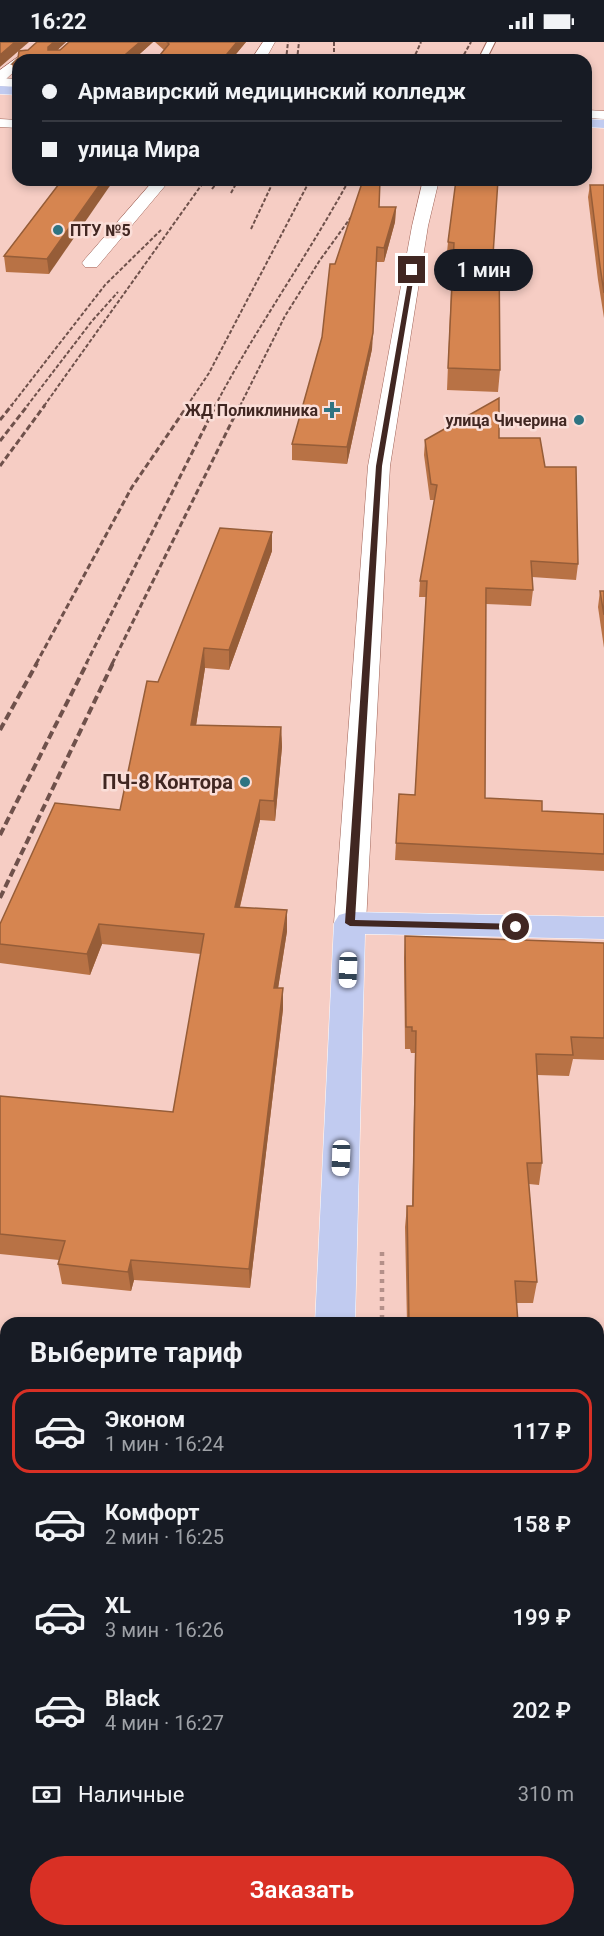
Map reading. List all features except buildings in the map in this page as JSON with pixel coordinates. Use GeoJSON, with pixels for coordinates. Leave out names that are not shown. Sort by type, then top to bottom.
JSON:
{"type":"FeatureCollection","features":[{"type":"Feature","properties":{"kind":"main road"},"geometry":{"type":"LineString","coordinates":[[335,1317],[350,923],[604,928]]}},
{"type":"Feature","properties":{"kind":"street"},"geometry":{"type":"LineString","coordinates":[[0,80],[12,67]]}},
{"type":"Feature","properties":{"kind":"street"},"geometry":{"type":"LineString","coordinates":[[92,263],[157,186]]}},
{"type":"Feature","properties":{"kind":"street"},"geometry":{"type":"LineString","coordinates":[[350,923],[379,466],[420,226],[430,186]]}},
{"type":"Feature","properties":{"kind":"railway"},"geometry":{"type":"LineString","coordinates":[[287,54],[288,42]]}},
{"type":"Feature","properties":{"kind":"railway"},"geometry":{"type":"LineString","coordinates":[[298,54],[299,42]]}},
{"type":"Feature","properties":{"kind":"railway"},"geometry":{"type":"LineString","coordinates":[[334,42],[334,54]]}},
{"type":"Feature","properties":{"kind":"railway"},"geometry":{"type":"LineString","coordinates":[[416,54],[421,42]]}},
{"type":"Feature","properties":{"kind":"railway"},"geometry":{"type":"LineString","coordinates":[[464,54],[471,42]]}},
{"type":"Feature","properties":{"kind":"railway"},"geometry":{"type":"LineString","coordinates":[[44,406],[201,186]]}},
{"type":"Feature","properties":{"kind":"railway"},"geometry":{"type":"LineString","coordinates":[[231,193],[235,186]]}},
{"type":"Feature","properties":{"kind":"railway"},"geometry":{"type":"LineString","coordinates":[[251,229],[271,186]]}},
{"type":"Feature","properties":{"kind":"railway"},"geometry":{"type":"LineString","coordinates":[[187,406],[209,373],[307,186]]}},
{"type":"Feature","properties":{"kind":"railway"},"geometry":{"type":"LineString","coordinates":[[215,406],[346,186]]}},
{"type":"Feature","properties":{"kind":"railway"},"geometry":{"type":"LineString","coordinates":[[240,406],[285,316],[320,260],[374,186]]}},
{"type":"Feature","properties":{"kind":"railway"},"geometry":{"type":"LineString","coordinates":[[11,406],[105,285],[161,230]]}},
{"type":"Feature","properties":{"kind":"railway"},"geometry":{"type":"LineString","coordinates":[[27,406],[92,321],[118,292]]}},
{"type":"Feature","properties":{"kind":"railway"},"geometry":{"type":"LineString","coordinates":[[0,420],[12,405]]}},
{"type":"Feature","properties":{"kind":"railway"},"geometry":{"type":"LineString","coordinates":[[0,441],[28,405]]}},
{"type":"Feature","properties":{"kind":"railway"},"geometry":{"type":"LineString","coordinates":[[0,466],[45,405]]}},
{"type":"Feature","properties":{"kind":"railway"},"geometry":{"type":"LineString","coordinates":[[36,664],[132,487],[188,405]]}},
{"type":"Feature","properties":{"kind":"railway"},"geometry":{"type":"LineString","coordinates":[[86,664],[216,405]]}},
{"type":"Feature","properties":{"kind":"railway"},"geometry":{"type":"LineString","coordinates":[[112,664],[240,405]]}},
{"type":"Feature","properties":{"kind":"railway"},"geometry":{"type":"LineString","coordinates":[[0,730],[37,663]]}},
{"type":"Feature","properties":{"kind":"railway"},"geometry":{"type":"LineString","coordinates":[[0,835],[87,663]]}},
{"type":"Feature","properties":{"kind":"railway"},"geometry":{"type":"LineString","coordinates":[[0,898],[113,663]]}},
{"type":"Feature","properties":{"kind":"place","name":"ПТУ №5"},"geometry":{"type":"Point","coordinates":[58,230]}},
{"type":"Feature","properties":{"kind":"place","name":"ЖД Поликлиника"},"geometry":{"type":"Point","coordinates":[332,410]}},
{"type":"Feature","properties":{"kind":"place","name":"улица Чичерина"},"geometry":{"type":"Point","coordinates":[579,420]}},
{"type":"Feature","properties":{"kind":"place","name":"ПЧ-8 Контора"},"geometry":{"type":"Point","coordinates":[245,782]}},
{"type":"Feature","properties":{"kind":"route"},"geometry":{"type":"LineString","coordinates":[[412,270],[379,466],[350,923],[516,927]]}}]}
